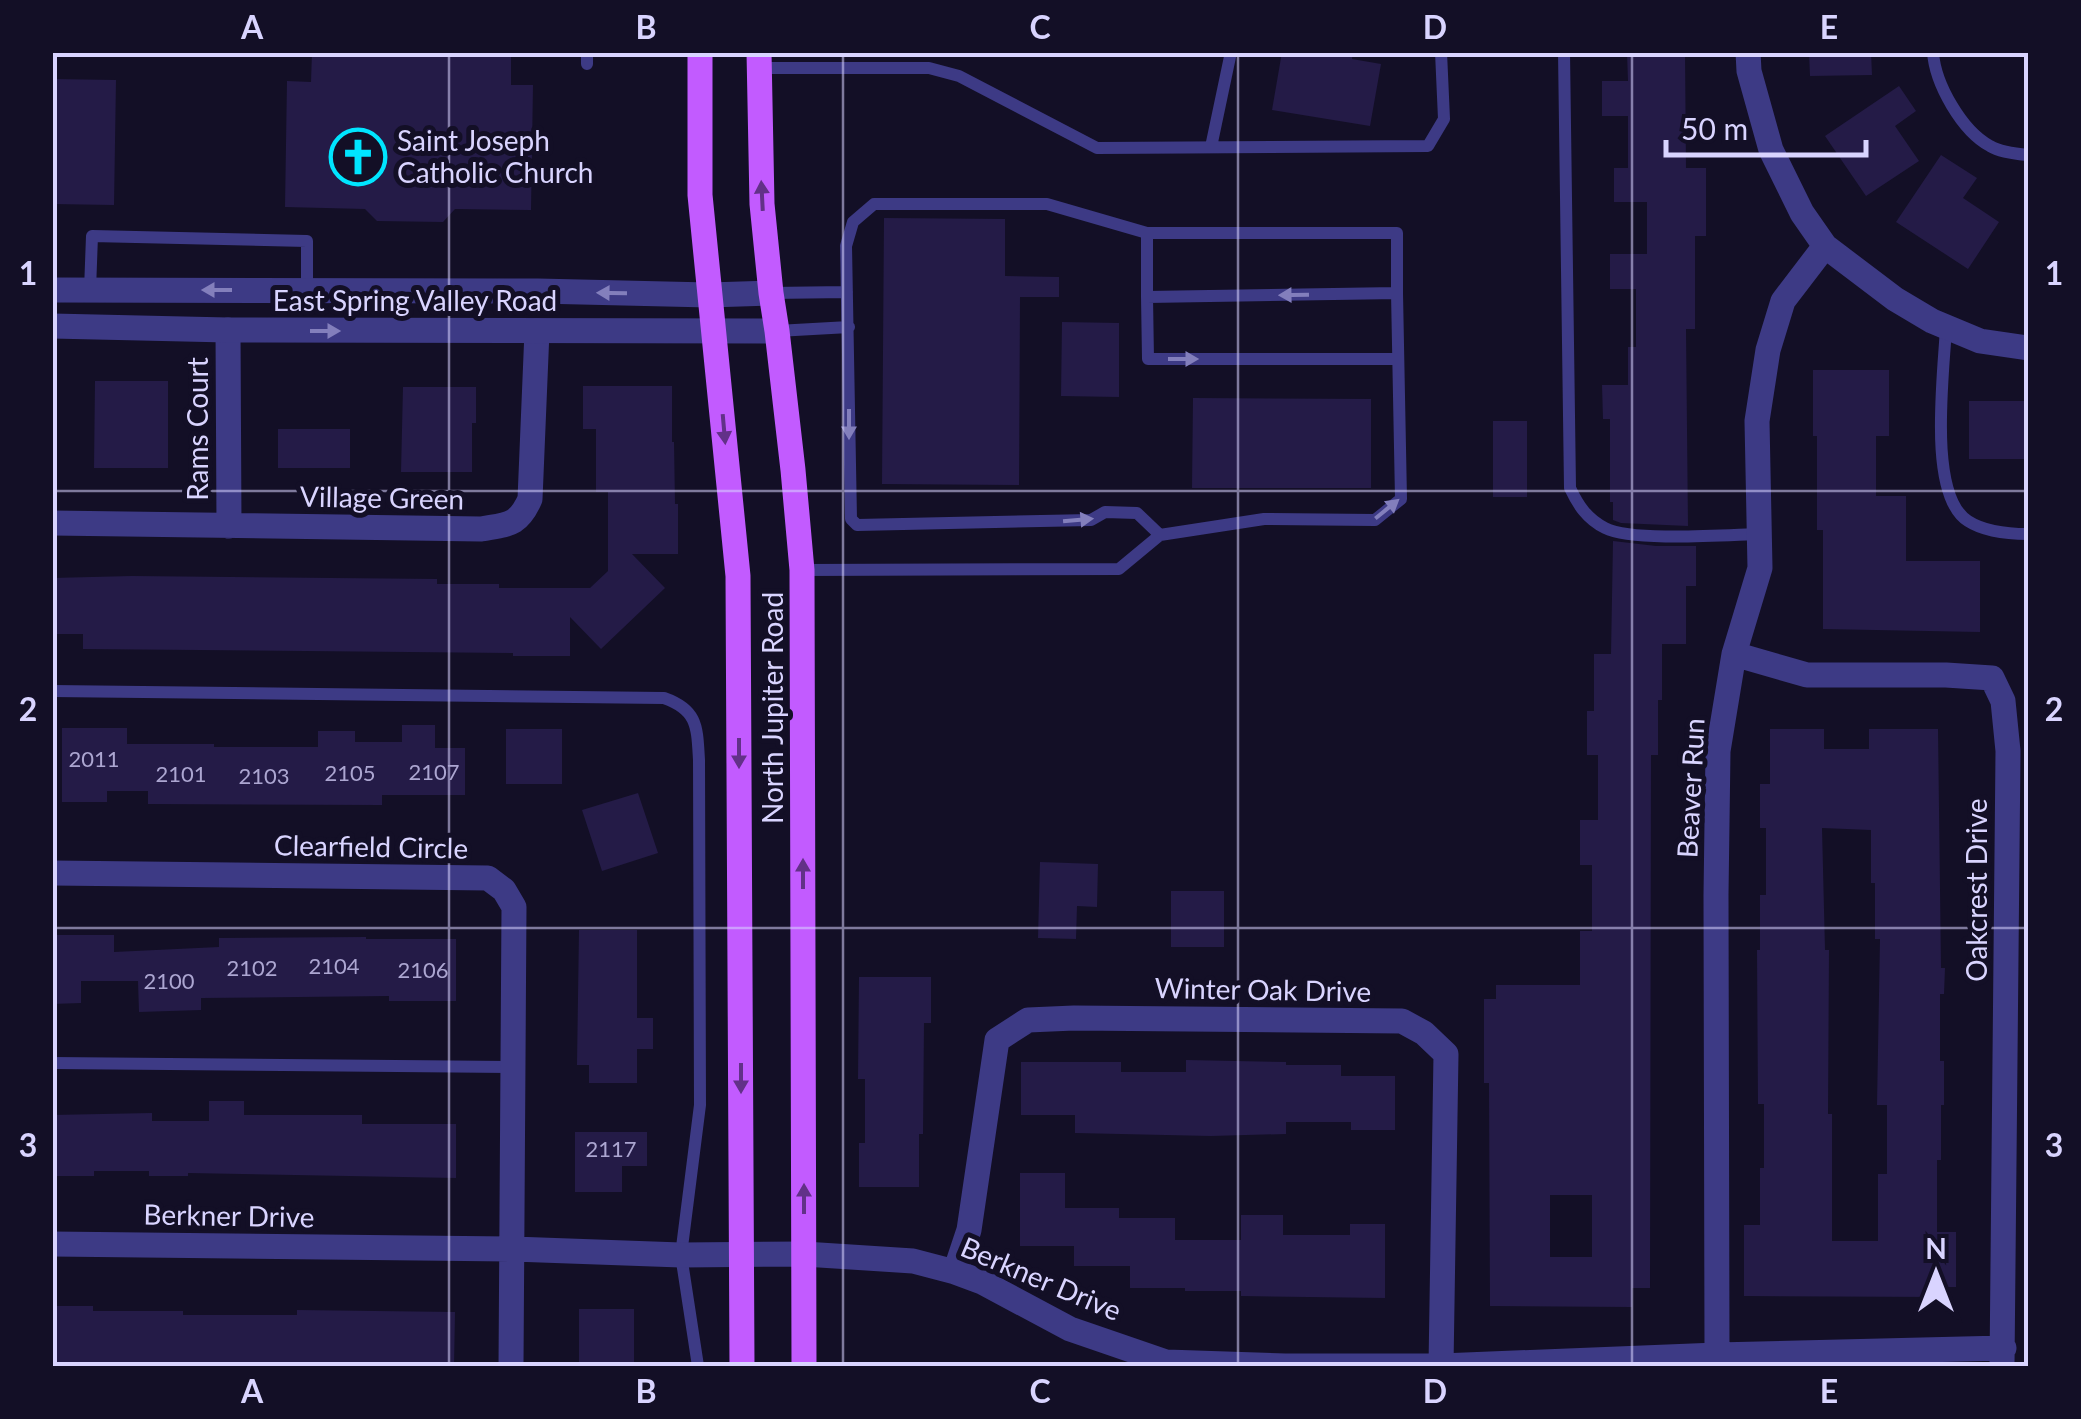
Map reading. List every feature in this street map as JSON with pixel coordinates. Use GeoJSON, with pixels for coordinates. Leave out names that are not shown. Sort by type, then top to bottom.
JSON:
{"type":"FeatureCollection","features":[{"type":"Feature","properties":{"kind":"main road","name":"North Jupiter Road"},"geometry":{"type":"LineString","coordinates":[[700,52],[700,195],[738,576],[742,1366]]}},
{"type":"Feature","properties":{"kind":"main road","name":"North Jupiter Road"},"geometry":{"type":"LineString","coordinates":[[759,60],[762,204],[802,570],[804,1366]]}},
{"type":"Feature","properties":{"kind":"street"},"geometry":{"type":"LineString","coordinates":[[1748,52],[1748,72],[1771,150],[1802,213],[1825,246],[1894,299],[1946,327],[1980,342],[2028,348]]}},
{"type":"Feature","properties":{"kind":"street","name":"Beaver Run"},"geometry":{"type":"LineString","coordinates":[[1717,1355],[1718,750],[1734,654],[1760,568],[1757,420],[1768,350],[1783,302],[1825,246]]}},
{"type":"Feature","properties":{"kind":"street","name":"East Spring Valley Road"},"geometry":{"type":"LineString","coordinates":[[52,290],[771,294]]}},
{"type":"Feature","properties":{"kind":"street","name":"East Spring Valley Road"},"geometry":{"type":"LineString","coordinates":[[52,326],[778,331]]}},
{"type":"Feature","properties":{"kind":"street","name":"Rams Court"},"geometry":{"type":"LineString","coordinates":[[228,330],[229,526]]}},
{"type":"Feature","properties":{"kind":"street","name":"Village Green"},"geometry":{"type":"LineString","coordinates":[[52,523],[481,529],[508,524],[523,515],[530,499],[537,331]]}},
{"type":"Feature","properties":{"kind":"street","name":"Oakcrest Drive"},"geometry":{"type":"LineString","coordinates":[[1734,654],[1807,675],[1992,678],[2003,701],[2008,750],[2003,1357]]}},
{"type":"Feature","properties":{"kind":"street","name":"Clearfield Circle"},"geometry":{"type":"LineString","coordinates":[[52,873],[488,878],[504,890],[514,907],[512,1366]]}},
{"type":"Feature","properties":{"kind":"street","name":"Winter Oak Drive"},"geometry":{"type":"LineString","coordinates":[[955,1272],[969,1230],[997,1040],[1028,1020],[1402,1022],[1424,1032],[1446,1054],[1441,1366]]}},
{"type":"Feature","properties":{"kind":"street","name":"Berkner Drive"},"geometry":{"type":"LineString","coordinates":[[52,1244],[804,1254],[912,1261],[982,1282],[1070,1329],[1166,1362],[1441,1366],[1717,1355],[2003,1357]]}},
{"type":"Feature","properties":{"kind":"lane"},"geometry":{"type":"LineString","coordinates":[[1211,147],[1232,52]]}},
{"type":"Feature","properties":{"kind":"lane"},"geometry":{"type":"LineString","coordinates":[[759,60],[929,68],[959,76],[1097,148],[1428,146],[1444,120],[1441,52]]}},
{"type":"Feature","properties":{"kind":"lane"},"geometry":{"type":"LineString","coordinates":[[1564,52],[1570,488],[1580,508],[1608,530],[1634,535],[1760,534]]}},
{"type":"Feature","properties":{"kind":"lane"},"geometry":{"type":"LineString","coordinates":[[1934,52],[1941,84],[1973,134],[1992,147],[2028,156]]}},
{"type":"Feature","properties":{"kind":"lane"},"geometry":{"type":"LineString","coordinates":[[802,570],[1118,569],[1160,535],[1264,519],[1375,520],[1400,499],[1397,233],[1147,233],[1047,204],[874,204],[853,222],[846,246],[851,519],[857,525],[1091,520],[1106,512],[1137,513],[1160,535]]}},
{"type":"Feature","properties":{"kind":"lane"},"geometry":{"type":"LineString","coordinates":[[1147,233],[1148,359],[1398,359]]}},
{"type":"Feature","properties":{"kind":"lane"},"geometry":{"type":"LineString","coordinates":[[90,290],[92,236],[307,241],[306,290]]}},
{"type":"Feature","properties":{"kind":"lane"},"geometry":{"type":"LineString","coordinates":[[771,294],[847,292]]}},
{"type":"Feature","properties":{"kind":"lane"},"geometry":{"type":"LineString","coordinates":[[1147,296],[1397,294]]}},
{"type":"Feature","properties":{"kind":"lane"},"geometry":{"type":"LineString","coordinates":[[778,331],[848,327]]}},
{"type":"Feature","properties":{"kind":"lane"},"geometry":{"type":"LineString","coordinates":[[1946,327],[1941,453],[1954,507],[1968,521],[1984,527],[2008,534],[2028,534]]}},
{"type":"Feature","properties":{"kind":"lane"},"geometry":{"type":"LineString","coordinates":[[52,691],[664,698],[684,706],[695,724],[699,760],[700,1087],[682,1255],[698,1366]]}},
{"type":"Feature","properties":{"kind":"lane"},"geometry":{"type":"LineString","coordinates":[[52,1063],[513,1067]]}},
{"type":"Feature","properties":{"kind":"building"},"geometry":{"type":"Polygon","coordinates":[[[312,52],[511,52],[511,85],[533,85],[531,210],[455,209],[443,222],[377,221],[365,209],[285,207],[287,81],[311,82],[312,52]]]}},
{"type":"Feature","properties":{"kind":"building"},"geometry":{"type":"Polygon","coordinates":[[[1282,52],[1353,52],[1352,59],[1381,64],[1370,126],[1272,110],[1282,52]]]}},
{"type":"Feature","properties":{"kind":"building"},"geometry":{"type":"Polygon","coordinates":[[[1627,52],[1685,52],[1686,168],[1706,168],[1706,236],[1695,236],[1695,329],[1686,329],[1688,526],[1621,523],[1613,520],[1610,502],[1610,419],[1603,419],[1602,385],[1628,385],[1628,347],[1636,347],[1636,289],[1610,289],[1610,254],[1647,254],[1647,202],[1614,202],[1614,168],[1628,168],[1628,116],[1602,116],[1602,81],[1628,81],[1627,52]]]}},
{"type":"Feature","properties":{"kind":"building"},"geometry":{"type":"Polygon","coordinates":[[[1809,52],[1871,52],[1872,75],[1810,76],[1809,52]]]}},
{"type":"Feature","properties":{"kind":"building"},"geometry":{"type":"Polygon","coordinates":[[[52,79],[116,80],[114,205],[52,204],[52,79]]]}},
{"type":"Feature","properties":{"kind":"building"},"geometry":{"type":"Polygon","coordinates":[[[1899,86],[1916,111],[1895,126],[1919,161],[1866,196],[1825,136],[1899,86]]]}},
{"type":"Feature","properties":{"kind":"building"},"geometry":{"type":"Polygon","coordinates":[[[1941,155],[1977,178],[1963,198],[1999,222],[1968,269],[1896,222],[1941,155]]]}},
{"type":"Feature","properties":{"kind":"building"},"geometry":{"type":"Polygon","coordinates":[[[884,218],[1005,219],[1005,276],[1059,277],[1059,297],[1020,297],[1019,485],[882,484],[884,218]]]}},
{"type":"Feature","properties":{"kind":"building"},"geometry":{"type":"Polygon","coordinates":[[[1062,322],[1119,323],[1119,397],[1061,396],[1062,322]]]}},
{"type":"Feature","properties":{"kind":"building"},"geometry":{"type":"Polygon","coordinates":[[[1813,370],[1889,370],[1889,436],[1876,436],[1876,496],[1906,496],[1906,561],[1980,561],[1980,632],[1823,629],[1823,530],[1817,530],[1813,370]]]}},
{"type":"Feature","properties":{"kind":"building"},"geometry":{"type":"Polygon","coordinates":[[[95,381],[168,381],[168,468],[94,468],[95,381]]]}},
{"type":"Feature","properties":{"kind":"building"},"geometry":{"type":"Polygon","coordinates":[[[583,386],[672,386],[678,554],[632,554],[665,588],[601,649],[570,617],[570,656],[83,649],[83,634],[52,634],[52,578],[437,579],[437,584],[499,584],[499,588],[590,588],[608,571],[608,492],[596,492],[596,429],[583,429],[583,386]]]}},
{"type":"Feature","properties":{"kind":"building"},"geometry":{"type":"Polygon","coordinates":[[[403,387],[476,387],[472,472],[401,472],[403,387]]]}},
{"type":"Feature","properties":{"kind":"building"},"geometry":{"type":"Polygon","coordinates":[[[1193,398],[1371,399],[1371,488],[1192,488],[1193,398]]]}},
{"type":"Feature","properties":{"kind":"building"},"geometry":{"type":"Polygon","coordinates":[[[1969,401],[2028,401],[2028,459],[1969,459],[1969,401]]]}},
{"type":"Feature","properties":{"kind":"building"},"geometry":{"type":"Polygon","coordinates":[[[1493,421],[1527,421],[1527,497],[1493,497],[1493,421]]]}},
{"type":"Feature","properties":{"kind":"building"},"geometry":{"type":"Polygon","coordinates":[[[278,429],[350,429],[350,468],[278,468],[278,429]]]}},
{"type":"Feature","properties":{"kind":"building"},"geometry":{"type":"Polygon","coordinates":[[[1613,541],[1696,546],[1696,586],[1686,586],[1686,644],[1662,644],[1658,755],[1651,755],[1650,1288],[1632,1288],[1632,1307],[1490,1306],[1489,1083],[1484,1083],[1484,999],[1496,999],[1496,985],[1580,985],[1580,931],[1592,931],[1592,865],[1580,865],[1580,820],[1598,820],[1598,755],[1587,755],[1587,711],[1594,711],[1594,654],[1611,654],[1613,541]],[[1550,1195],[1550,1257],[1592,1257],[1592,1195],[1550,1195]]]}},
{"type":"Feature","properties":{"kind":"building"},"geometry":{"type":"Polygon","coordinates":[[[402,725],[435,725],[435,748],[465,748],[465,795],[382,795],[382,805],[148,804],[148,791],[107,791],[107,802],[62,802],[62,728],[127,728],[127,744],[318,747],[318,731],[355,731],[355,742],[402,742],[402,725]]]}},
{"type":"Feature","properties":{"kind":"building"},"geometry":{"type":"Polygon","coordinates":[[[506,729],[562,729],[562,784],[506,784],[506,729]]]}},
{"type":"Feature","properties":{"kind":"building"},"geometry":{"type":"Polygon","coordinates":[[[1770,729],[1824,729],[1824,749],[1869,749],[1869,729],[1938,729],[1941,968],[1945,968],[1944,994],[1940,994],[1944,1105],[1941,1160],[1937,1160],[1937,1232],[1956,1232],[1956,1287],[1941,1287],[1941,1297],[1744,1296],[1744,1225],[1760,1225],[1760,1168],[1764,1168],[1764,1104],[1758,1104],[1757,950],[1760,895],[1766,895],[1766,828],[1760,828],[1760,784],[1770,784],[1770,729]],[[1822,828],[1825,950],[1829,950],[1832,1241],[1878,1241],[1878,1174],[1887,1174],[1887,1105],[1877,1105],[1880,939],[1875,939],[1871,830],[1822,828]]]}},
{"type":"Feature","properties":{"kind":"building"},"geometry":{"type":"Polygon","coordinates":[[[638,793],[658,853],[602,871],[582,810],[638,793]]]}},
{"type":"Feature","properties":{"kind":"building"},"geometry":{"type":"Polygon","coordinates":[[[1040,862],[1098,864],[1097,907],[1077,906],[1076,939],[1038,938],[1040,862]]]}},
{"type":"Feature","properties":{"kind":"building"},"geometry":{"type":"Polygon","coordinates":[[[1171,891],[1224,891],[1224,947],[1171,947],[1171,891]]]}},
{"type":"Feature","properties":{"kind":"building"},"geometry":{"type":"Polygon","coordinates":[[[579,930],[637,930],[637,1018],[653,1018],[653,1049],[637,1049],[637,1083],[589,1083],[589,1065],[577,1065],[579,930]]]}},
{"type":"Feature","properties":{"kind":"building"},"geometry":{"type":"Polygon","coordinates":[[[52,935],[114,935],[114,952],[219,947],[219,938],[456,939],[456,1001],[389,1001],[389,996],[201,998],[201,1010],[139,1012],[138,981],[81,981],[81,1003],[52,1004],[52,935]]]}},
{"type":"Feature","properties":{"kind":"building"},"geometry":{"type":"Polygon","coordinates":[[[859,977],[931,977],[931,1023],[924,1023],[919,1187],[859,1187],[859,1143],[865,1143],[865,1079],[858,1079],[859,977]]]}},
{"type":"Feature","properties":{"kind":"building"},"geometry":{"type":"Polygon","coordinates":[[[1186,1060],[1341,1065],[1341,1076],[1395,1076],[1395,1130],[1351,1130],[1351,1122],[1286,1122],[1286,1134],[1075,1133],[1075,1115],[1021,1115],[1021,1062],[1121,1062],[1121,1072],[1186,1072],[1186,1060]]]}},
{"type":"Feature","properties":{"kind":"building"},"geometry":{"type":"Polygon","coordinates":[[[209,1101],[244,1101],[244,1115],[362,1115],[362,1124],[456,1124],[456,1178],[188,1173],[149,1176],[149,1171],[52,1176],[52,1115],[152,1113],[152,1121],[209,1121],[209,1101]]]}},
{"type":"Feature","properties":{"kind":"building"},"geometry":{"type":"Polygon","coordinates":[[[575,1132],[647,1132],[647,1166],[622,1166],[622,1192],[575,1192],[575,1132]]]}},
{"type":"Feature","properties":{"kind":"building"},"geometry":{"type":"Polygon","coordinates":[[[1020,1173],[1065,1173],[1065,1208],[1119,1208],[1119,1218],[1175,1218],[1175,1240],[1241,1240],[1241,1215],[1283,1215],[1283,1235],[1350,1235],[1350,1224],[1385,1224],[1385,1298],[1241,1296],[1241,1291],[1130,1288],[1130,1266],[1074,1266],[1074,1246],[1020,1246],[1020,1173]]]}},
{"type":"Feature","properties":{"kind":"building"},"geometry":{"type":"Polygon","coordinates":[[[52,1306],[93,1306],[93,1311],[183,1311],[183,1315],[297,1315],[297,1310],[455,1312],[454,1366],[52,1366],[52,1306]]]}},
{"type":"Feature","properties":{"kind":"building"},"geometry":{"type":"Polygon","coordinates":[[[579,1309],[634,1309],[634,1366],[579,1366],[579,1309]]]}},
{"type":"Feature","properties":{"kind":"place","name":"Saint Joseph Catholic Church"},"geometry":{"type":"Point","coordinates":[358,157]}}]}
